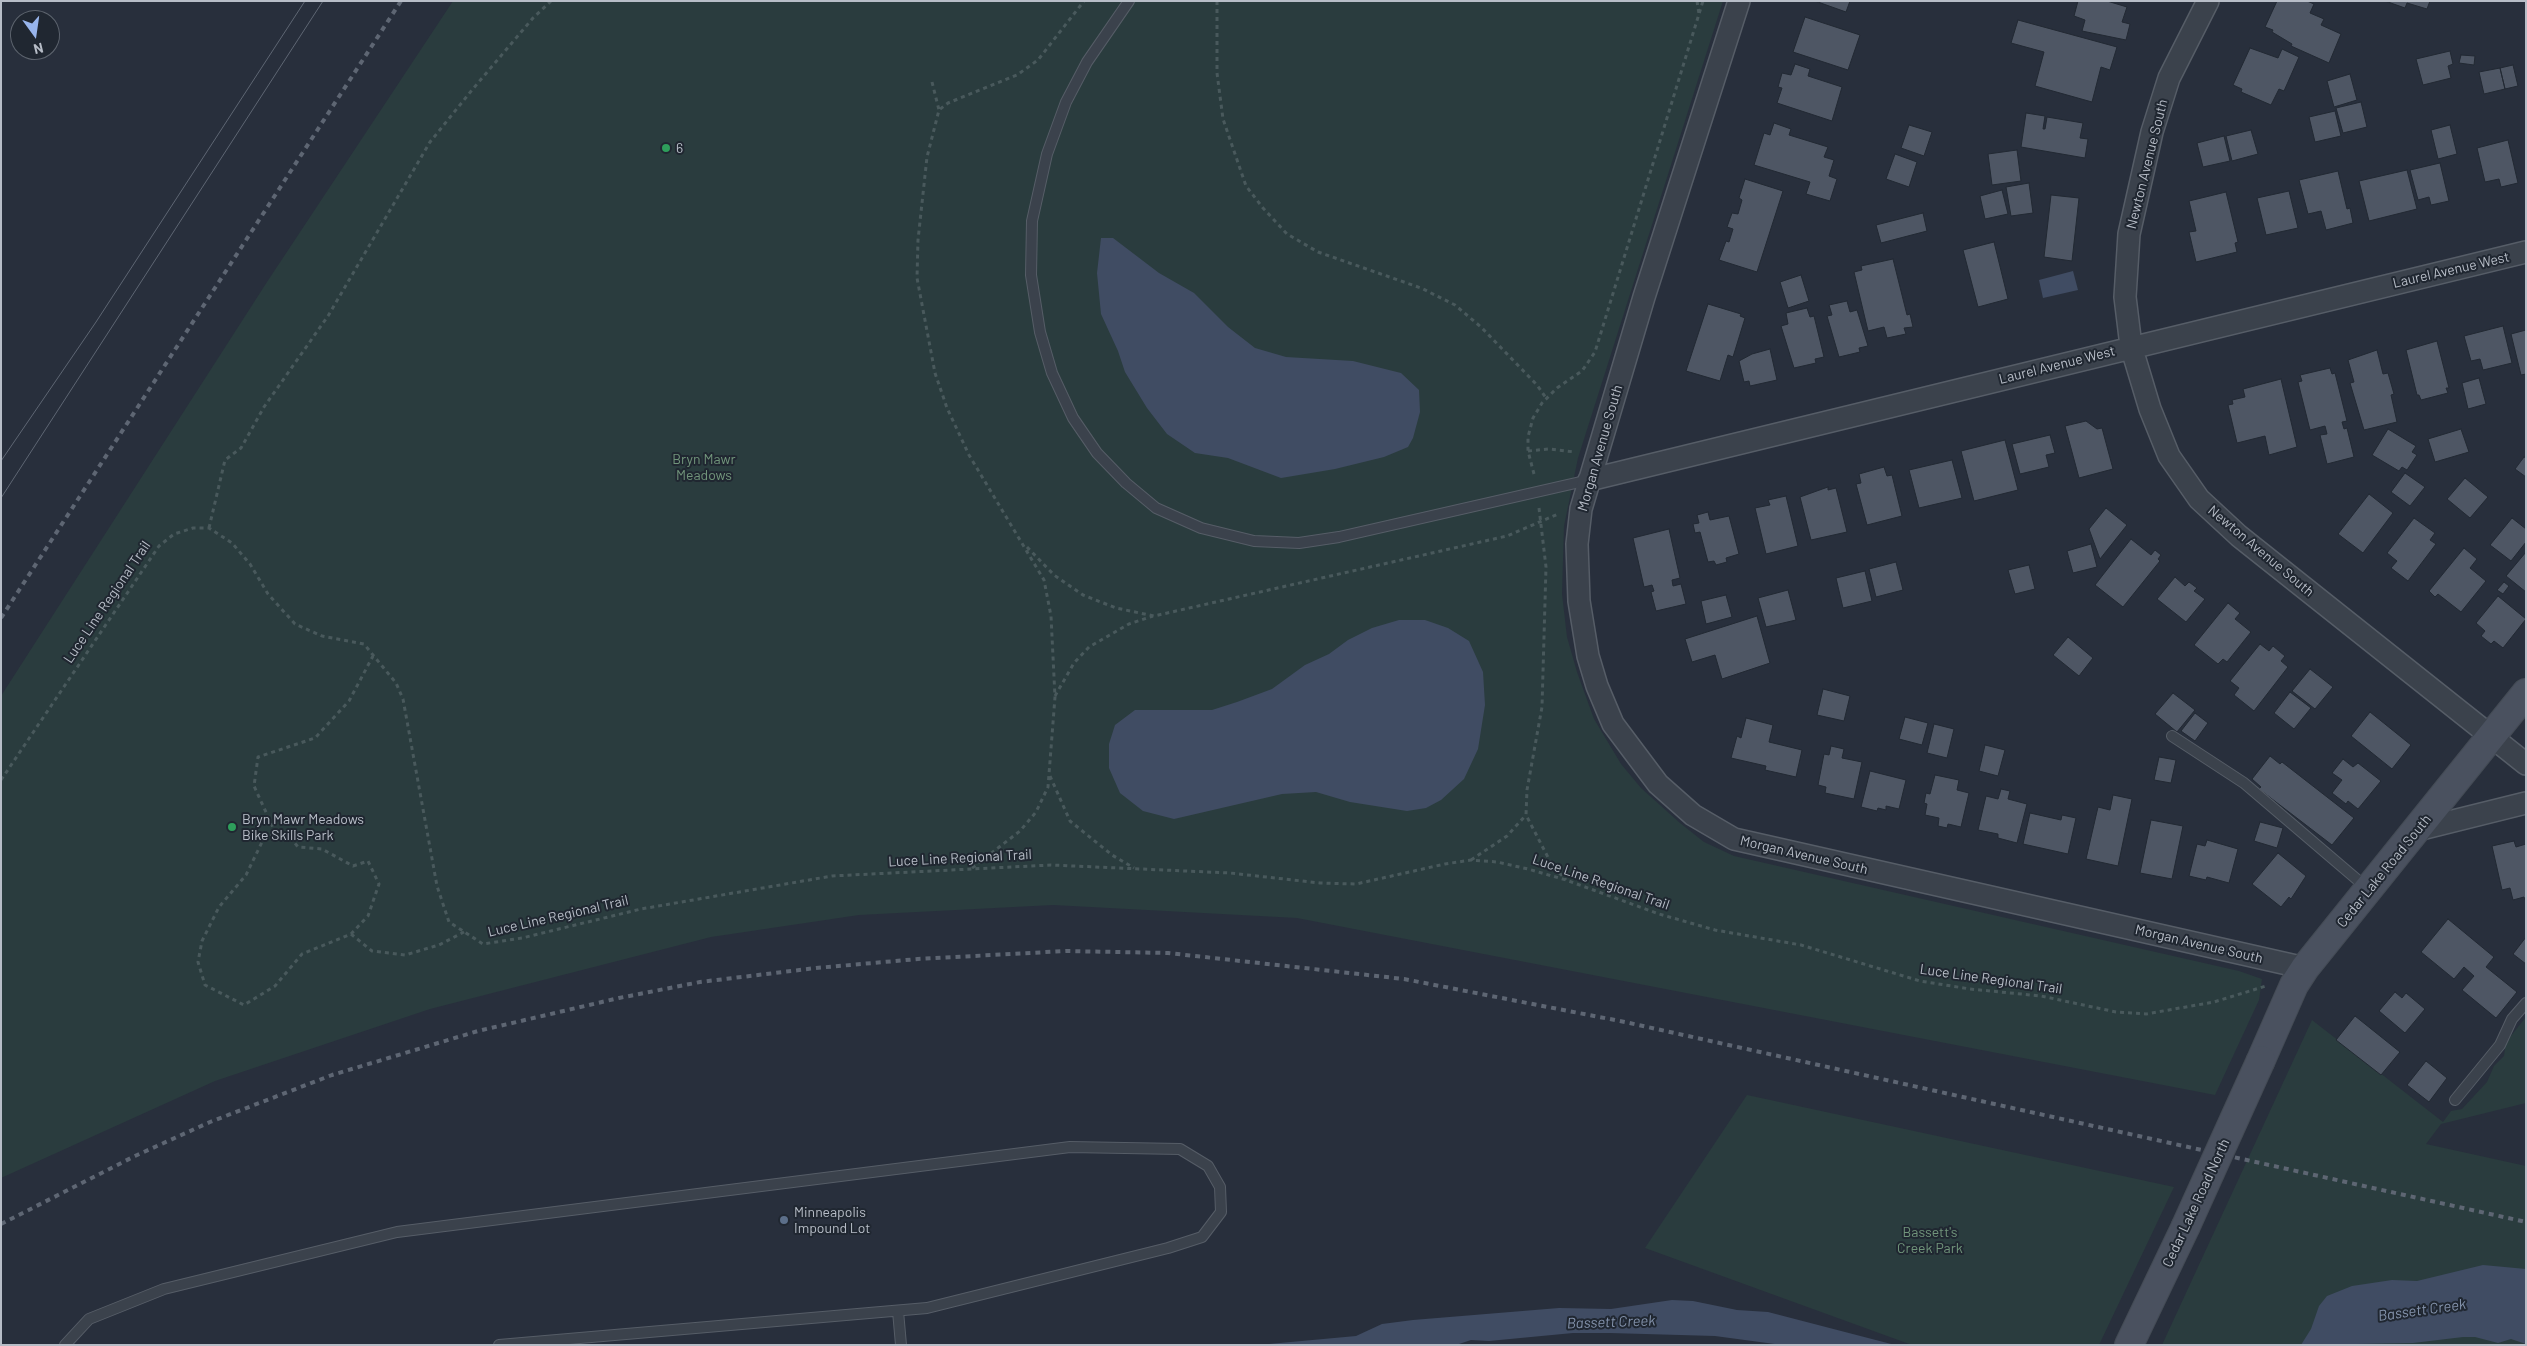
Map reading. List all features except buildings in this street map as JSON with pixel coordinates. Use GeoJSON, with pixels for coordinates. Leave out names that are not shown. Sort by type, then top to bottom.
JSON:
{"type":"FeatureCollection","features":[{"type":"Feature","properties":{"kind":"street","name":"Morgan Avenue South"},"geometry":{"type":"LineString","coordinates":[[1740,1],[1644,297],[1581,509],[1577,544],[1580,601],[1588,656],[1597,686],[1613,724],[1658,784],[1694,815],[1734,838],[2300,977]]}},
{"type":"Feature","properties":{"kind":"street","name":"Newton Avenue South"},"geometry":{"type":"LineString","coordinates":[[2208,1],[2169,78],[2152,132],[2131,226],[2126,297],[2130,346],[2150,409],[2170,456],[2199,499],[2239,536],[2526,764]]}},
{"type":"Feature","properties":{"kind":"street","name":"Laurel Avenue West"},"geometry":{"type":"LineString","coordinates":[[1589,480],[2130,346],[2526,252]]}},
{"type":"Feature","properties":{"kind":"street","name":"Cedar Lake Road South"},"geometry":{"type":"LineString","coordinates":[[2261,1060],[2300,977],[2367,889],[2417,830],[2526,693]]}},
{"type":"Feature","properties":{"kind":"street"},"geometry":{"type":"LineString","coordinates":[[2417,830],[2526,803]]}},
{"type":"Feature","properties":{"kind":"street","name":"Cedar Lake Road North"},"geometry":{"type":"LineString","coordinates":[[2128,1345],[2185,1228],[2261,1060]]}},
{"type":"Feature","properties":{"kind":"lane"},"geometry":{"type":"LineString","coordinates":[[1129,1],[1087,62],[1066,102],[1047,154],[1032,221],[1031,275],[1040,332],[1055,380],[1072,418],[1097,453],[1126,484],[1156,508],[1201,528],[1254,541],[1299,543],[1339,537],[1589,480]]}},
{"type":"Feature","properties":{"kind":"lane"},"geometry":{"type":"LineString","coordinates":[[2172,736],[2244,783],[2367,889]]}},
{"type":"Feature","properties":{"kind":"lane"},"geometry":{"type":"LineString","coordinates":[[2455,1100],[2500,1045],[2512,1019],[2526,1003]]}},
{"type":"Feature","properties":{"kind":"lane"},"geometry":{"type":"LineString","coordinates":[[65,1345],[90,1319],[164,1288],[397,1232],[1070,1147],[1180,1149],[1208,1166],[1220,1187],[1221,1212],[1202,1237],[1168,1248],[928,1308],[503,1344]]}},
{"type":"Feature","properties":{"kind":"lane"},"geometry":{"type":"LineString","coordinates":[[898,1311],[901,1345]]}},
{"type":"Feature","properties":{"kind":"path"},"geometry":{"type":"LineString","coordinates":[[209,528],[225,460],[241,448],[264,407],[328,316],[430,142],[478,82],[533,18],[551,1]]}},
{"type":"Feature","properties":{"kind":"path"},"geometry":{"type":"LineString","coordinates":[[939,110],[948,103],[1017,75],[1038,60],[1084,1]]}},
{"type":"Feature","properties":{"kind":"path"},"geometry":{"type":"LineString","coordinates":[[1217,1],[1217,73],[1223,119],[1246,186],[1263,208],[1286,234],[1318,252],[1421,288],[1455,305],[1481,326],[1537,385],[1546,398]]}},
{"type":"Feature","properties":{"kind":"path"},"geometry":{"type":"LineString","coordinates":[[1697,1],[1699,15]]}},
{"type":"Feature","properties":{"kind":"path"},"geometry":{"type":"LineString","coordinates":[[1535,478],[1528,451],[1528,437],[1533,418],[1546,398],[1582,370],[1595,352],[1703,1]]}},
{"type":"Feature","properties":{"kind":"path"},"geometry":{"type":"LineString","coordinates":[[932,82],[939,110],[927,157],[918,240],[917,278],[935,373],[947,408],[987,489],[1023,543],[1044,580],[1051,616],[1054,697],[1048,788],[1036,812],[1020,830],[971,869]]}},
{"type":"Feature","properties":{"kind":"path"},"geometry":{"type":"LineString","coordinates":[[1528,451],[1548,449],[1579,452]]}},
{"type":"Feature","properties":{"kind":"path"},"geometry":{"type":"LineString","coordinates":[[1539,506],[1546,567],[1542,707],[1527,790],[1526,815],[1552,865],[1566,880]]}},
{"type":"Feature","properties":{"kind":"path"},"geometry":{"type":"LineString","coordinates":[[1054,697],[1074,663],[1089,647],[1129,624],[1154,616],[1506,536],[1562,513]]}},
{"type":"Feature","properties":{"kind":"path","name":"Luce Line Regional Trail"},"geometry":{"type":"LineString","coordinates":[[1,780],[149,558],[159,546],[174,534],[193,528],[209,528],[232,543],[250,564],[268,594],[295,624],[322,636],[364,644],[396,683],[403,699],[437,886],[449,922],[483,944],[522,938],[640,909],[832,876],[1050,865],[1230,873],[1320,883],[1356,884],[1471,860],[1498,862],[1566,880],[1659,914],[1715,930],[1801,945],[1920,981],[2042,996],[2116,1012],[2146,1014],[2176,1010],[2247,993],[2263,986],[2300,977]]}},
{"type":"Feature","properties":{"kind":"path"},"geometry":{"type":"LineString","coordinates":[[1023,543],[1054,575],[1083,595],[1116,608],[1154,616]]}},
{"type":"Feature","properties":{"kind":"path"},"geometry":{"type":"LineString","coordinates":[[276,834],[254,786],[258,757],[315,738],[349,701],[373,656]]}},
{"type":"Feature","properties":{"kind":"path"},"geometry":{"type":"LineString","coordinates":[[1050,776],[1070,821],[1112,855],[1135,868]]}},
{"type":"Feature","properties":{"kind":"path"},"geometry":{"type":"LineString","coordinates":[[1471,860],[1507,836],[1526,815]]}},
{"type":"Feature","properties":{"kind":"path"},"geometry":{"type":"LineString","coordinates":[[285,831],[298,846],[322,849],[353,866],[368,860],[379,884],[368,916],[351,934],[302,954],[275,986],[244,1004],[205,985],[198,962],[202,941],[219,906],[246,875],[264,838],[285,831]]}},
{"type":"Feature","properties":{"kind":"path"},"geometry":{"type":"LineString","coordinates":[[351,934],[372,951],[405,956],[439,945],[464,932]]}},
{"type":"Feature","properties":{"kind":"green space","name":"Bryn Mawr Meadows"},"geometry":{"type":"Polygon","coordinates":[[[453,1],[1723,1],[1578,458],[1564,526],[1562,594],[1567,637],[1594,719],[1621,764],[1641,788],[1704,842],[1734,856],[2239,971],[2262,979],[2259,1000],[2215,1095],[1297,918],[1053,905],[859,915],[711,937],[430,1009],[215,1081],[1,1178],[1,696],[267,282],[453,1]]]}},
{"type":"Feature","properties":{"kind":"green space"},"geometry":{"type":"Polygon","coordinates":[[[2526,1017],[2526,1103],[2441,1124],[2426,1144],[2526,1166],[2526,1345],[2162,1345],[2312,1020],[2443,1122],[2451,1111],[2462,1109],[2487,1082],[2494,1066],[2504,1056],[2506,1042],[2526,1017]]]}},
{"type":"Feature","properties":{"kind":"green space","name":"Bassett's Creek Park"},"geometry":{"type":"Polygon","coordinates":[[[1747,1095],[2174,1187],[2099,1345],[1912,1345],[1645,1248],[1747,1095]]]}},
{"type":"Feature","properties":{"kind":"water"},"geometry":{"type":"Polygon","coordinates":[[[1101,238],[1113,238],[1159,273],[1194,293],[1228,327],[1255,348],[1286,357],[1353,361],[1401,373],[1419,390],[1420,412],[1413,438],[1408,447],[1384,457],[1335,469],[1281,478],[1228,458],[1195,453],[1167,434],[1147,408],[1125,372],[1118,351],[1101,314],[1097,273],[1101,238]]]}},
{"type":"Feature","properties":{"kind":"water"},"geometry":{"type":"Polygon","coordinates":[[[2073,271],[2078,290],[2043,298],[2039,280],[2073,271]]]}},
{"type":"Feature","properties":{"kind":"water"},"geometry":{"type":"Polygon","coordinates":[[[1399,620],[1425,620],[1448,628],[1469,641],[1483,672],[1485,705],[1478,749],[1464,779],[1441,800],[1426,808],[1407,811],[1350,802],[1316,792],[1282,794],[1174,819],[1143,811],[1120,793],[1109,768],[1109,744],[1115,725],[1135,710],[1212,710],[1237,702],[1272,689],[1305,665],[1329,654],[1348,640],[1372,628],[1399,620]]]}},
{"type":"Feature","properties":{"kind":"water","name":"Bassett Creek"},"geometry":{"type":"Polygon","coordinates":[[[2483,1265],[2526,1269],[2526,1344],[2511,1339],[2498,1343],[2475,1337],[2463,1337],[2413,1343],[2301,1345],[2311,1329],[2319,1306],[2327,1296],[2352,1286],[2392,1280],[2417,1281],[2483,1265]]]}},
{"type":"Feature","properties":{"kind":"water","name":"Bassett Creek"},"geometry":{"type":"Polygon","coordinates":[[[1672,1300],[1693,1301],[1737,1310],[1768,1312],[1895,1345],[1782,1345],[1715,1336],[1573,1333],[1489,1341],[1471,1340],[1456,1345],[1258,1345],[1356,1336],[1382,1324],[1413,1320],[1559,1308],[1611,1309],[1672,1300]]]}},
{"type":"Feature","properties":{"kind":"tram line"},"geometry":{"type":"LineString","coordinates":[[1,461],[96,322],[305,1]]}},
{"type":"Feature","properties":{"kind":"tram line"},"geometry":{"type":"LineString","coordinates":[[1,498],[323,1]]}},
{"type":"Feature","properties":{"kind":"railway"},"geometry":{"type":"LineString","coordinates":[[1,618],[401,1]]}},
{"type":"Feature","properties":{"kind":"railway"},"geometry":{"type":"LineString","coordinates":[[1,1224],[135,1156],[210,1122],[332,1075],[478,1031],[619,998],[700,982],[816,968],[918,959],[1066,951],[1168,953],[1404,979],[1625,1022],[2526,1222]]}},
{"type":"Feature","properties":{"kind":"place","name":"6"},"geometry":{"type":"Point","coordinates":[666,148]}},
{"type":"Feature","properties":{"kind":"place","name":"Bryn Mawr Meadows Bike Skills Park"},"geometry":{"type":"Point","coordinates":[232,827]}},
{"type":"Feature","properties":{"kind":"place","name":"Minneapolis Impound Lot"},"geometry":{"type":"Point","coordinates":[784,1220]}}]}
